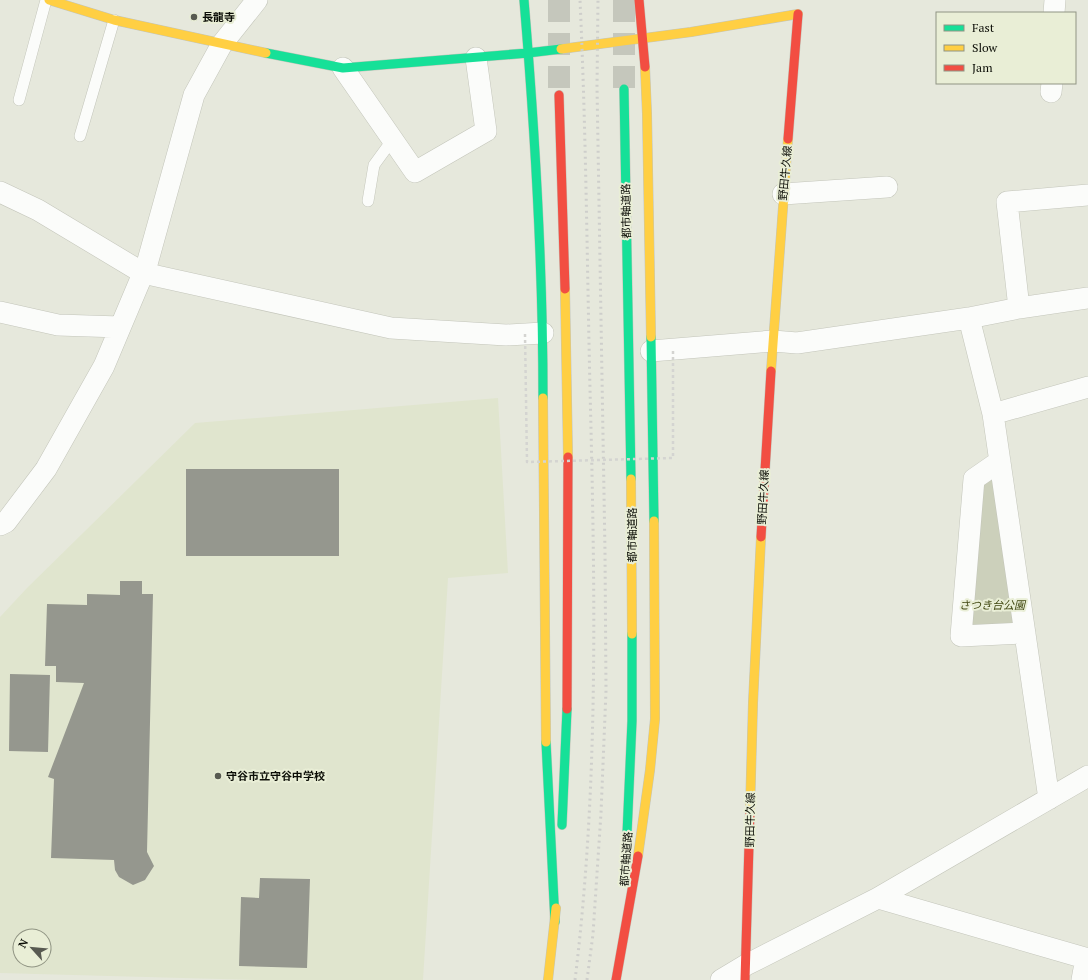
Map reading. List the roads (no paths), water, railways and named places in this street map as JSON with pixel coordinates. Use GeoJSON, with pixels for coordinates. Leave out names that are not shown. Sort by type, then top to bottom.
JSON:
{"type":"FeatureCollection","features":[{"type":"Feature","properties":{"kind":"main road"},"geometry":{"type":"LineString","coordinates":[[49,0],[114,20],[222,44],[343,68],[528,53],[691,32],[799,7]]}},
{"type":"Feature","properties":{"kind":"main road"},"geometry":{"type":"LineString","coordinates":[[524,0],[533,104],[534,333],[545,732],[555,922]]}},
{"type":"Feature","properties":{"kind":"main road"},"geometry":{"type":"LineString","coordinates":[[615,980],[637,859],[650,770],[655,719],[654,524],[647,114],[643,38],[639,0]]}},
{"type":"Feature","properties":{"kind":"main road","name":"野田牛久線"},"geometry":{"type":"LineString","coordinates":[[746,973],[753,703],[763,490],[783,194],[799,7]]}},
{"type":"Feature","properties":{"kind":"main road","name":"都市軸道路"},"geometry":{"type":"LineString","coordinates":[[624,89],[632,524],[632,720],[627,840]]}},
{"type":"Feature","properties":{"kind":"main road"},"geometry":{"type":"LineString","coordinates":[[559,95],[564,247],[569,510],[567,722],[562,832]]}},
{"type":"Feature","properties":{"kind":"main road"},"geometry":{"type":"LineString","coordinates":[[548,980],[555,922],[561,848]]}},
{"type":"Feature","properties":{"kind":"main road","name":"都市軸道路"},"geometry":{"type":"LineString","coordinates":[[615,980],[624,878]]}},
{"type":"Feature","properties":{"kind":"street"},"geometry":{"type":"LineString","coordinates":[[0,525],[6,522],[46,469],[104,366],[147,264],[194,95],[222,44],[257,0]]}},
{"type":"Feature","properties":{"kind":"street"},"geometry":{"type":"LineString","coordinates":[[1054,12],[1055,0]]}},
{"type":"Feature","properties":{"kind":"street"},"geometry":{"type":"LineString","coordinates":[[343,68],[415,172],[486,131],[476,58]]}},
{"type":"Feature","properties":{"kind":"street"},"geometry":{"type":"LineString","coordinates":[[783,194],[887,188]]}},
{"type":"Feature","properties":{"kind":"street"},"geometry":{"type":"LineString","coordinates":[[0,192],[38,210],[143,273],[391,328],[506,335],[534,333]]}},
{"type":"Feature","properties":{"kind":"street"},"geometry":{"type":"LineString","coordinates":[[1019,308],[1007,202],[1088,195]]}},
{"type":"Feature","properties":{"kind":"street"},"geometry":{"type":"LineString","coordinates":[[651,351],[773,341],[797,343],[969,318],[1019,308],[1088,298]]}},
{"type":"Feature","properties":{"kind":"street"},"geometry":{"type":"LineString","coordinates":[[0,312],[58,325],[120,328]]}},
{"type":"Feature","properties":{"kind":"street"},"geometry":{"type":"LineString","coordinates":[[969,318],[993,414],[1049,799]]}},
{"type":"Feature","properties":{"kind":"street"},"geometry":{"type":"LineString","coordinates":[[993,414],[1088,387]]}},
{"type":"Feature","properties":{"kind":"street"},"geometry":{"type":"LineString","coordinates":[[1000,461],[974,479],[961,636],[1025,633]]}},
{"type":"Feature","properties":{"kind":"street"},"geometry":{"type":"LineString","coordinates":[[720,980],[746,973],[1088,776]]}},
{"type":"Feature","properties":{"kind":"street"},"geometry":{"type":"LineString","coordinates":[[878,898],[1087,958],[1082,980]]}},
{"type":"Feature","properties":{"kind":"lane"},"geometry":{"type":"LineString","coordinates":[[19,100],[46,0]]}},
{"type":"Feature","properties":{"kind":"lane"},"geometry":{"type":"LineString","coordinates":[[80,136],[114,20]]}},
{"type":"Feature","properties":{"kind":"lane"},"geometry":{"type":"LineString","coordinates":[[368,201],[374,165],[393,139]]}},
{"type":"Feature","properties":{"kind":"tunnel"},"geometry":{"type":"LineString","coordinates":[[559,0],[559,95]]}},
{"type":"Feature","properties":{"kind":"tunnel"},"geometry":{"type":"LineString","coordinates":[[624,0],[624,89]]}},
{"type":"Feature","properties":{"kind":"railway"},"geometry":{"type":"LineString","coordinates":[[575,980],[583,906],[592,759],[594,611],[584,97],[580,0]]}},
{"type":"Feature","properties":{"kind":"railway"},"geometry":{"type":"LineString","coordinates":[[587,980],[593,934],[601,813],[606,691],[597,87],[598,0]]}},
{"type":"Feature","properties":{"kind":"place","name":"長龍寺"},"geometry":{"type":"Point","coordinates":[194,17]}},
{"type":"Feature","properties":{"kind":"place","name":"守谷市立守谷中学校"},"geometry":{"type":"Point","coordinates":[218,776]}},
{"type":"Feature","properties":{"kind":"park label","name":"さつき台公園"},"geometry":{"type":"Point","coordinates":[992,605]}}]}
